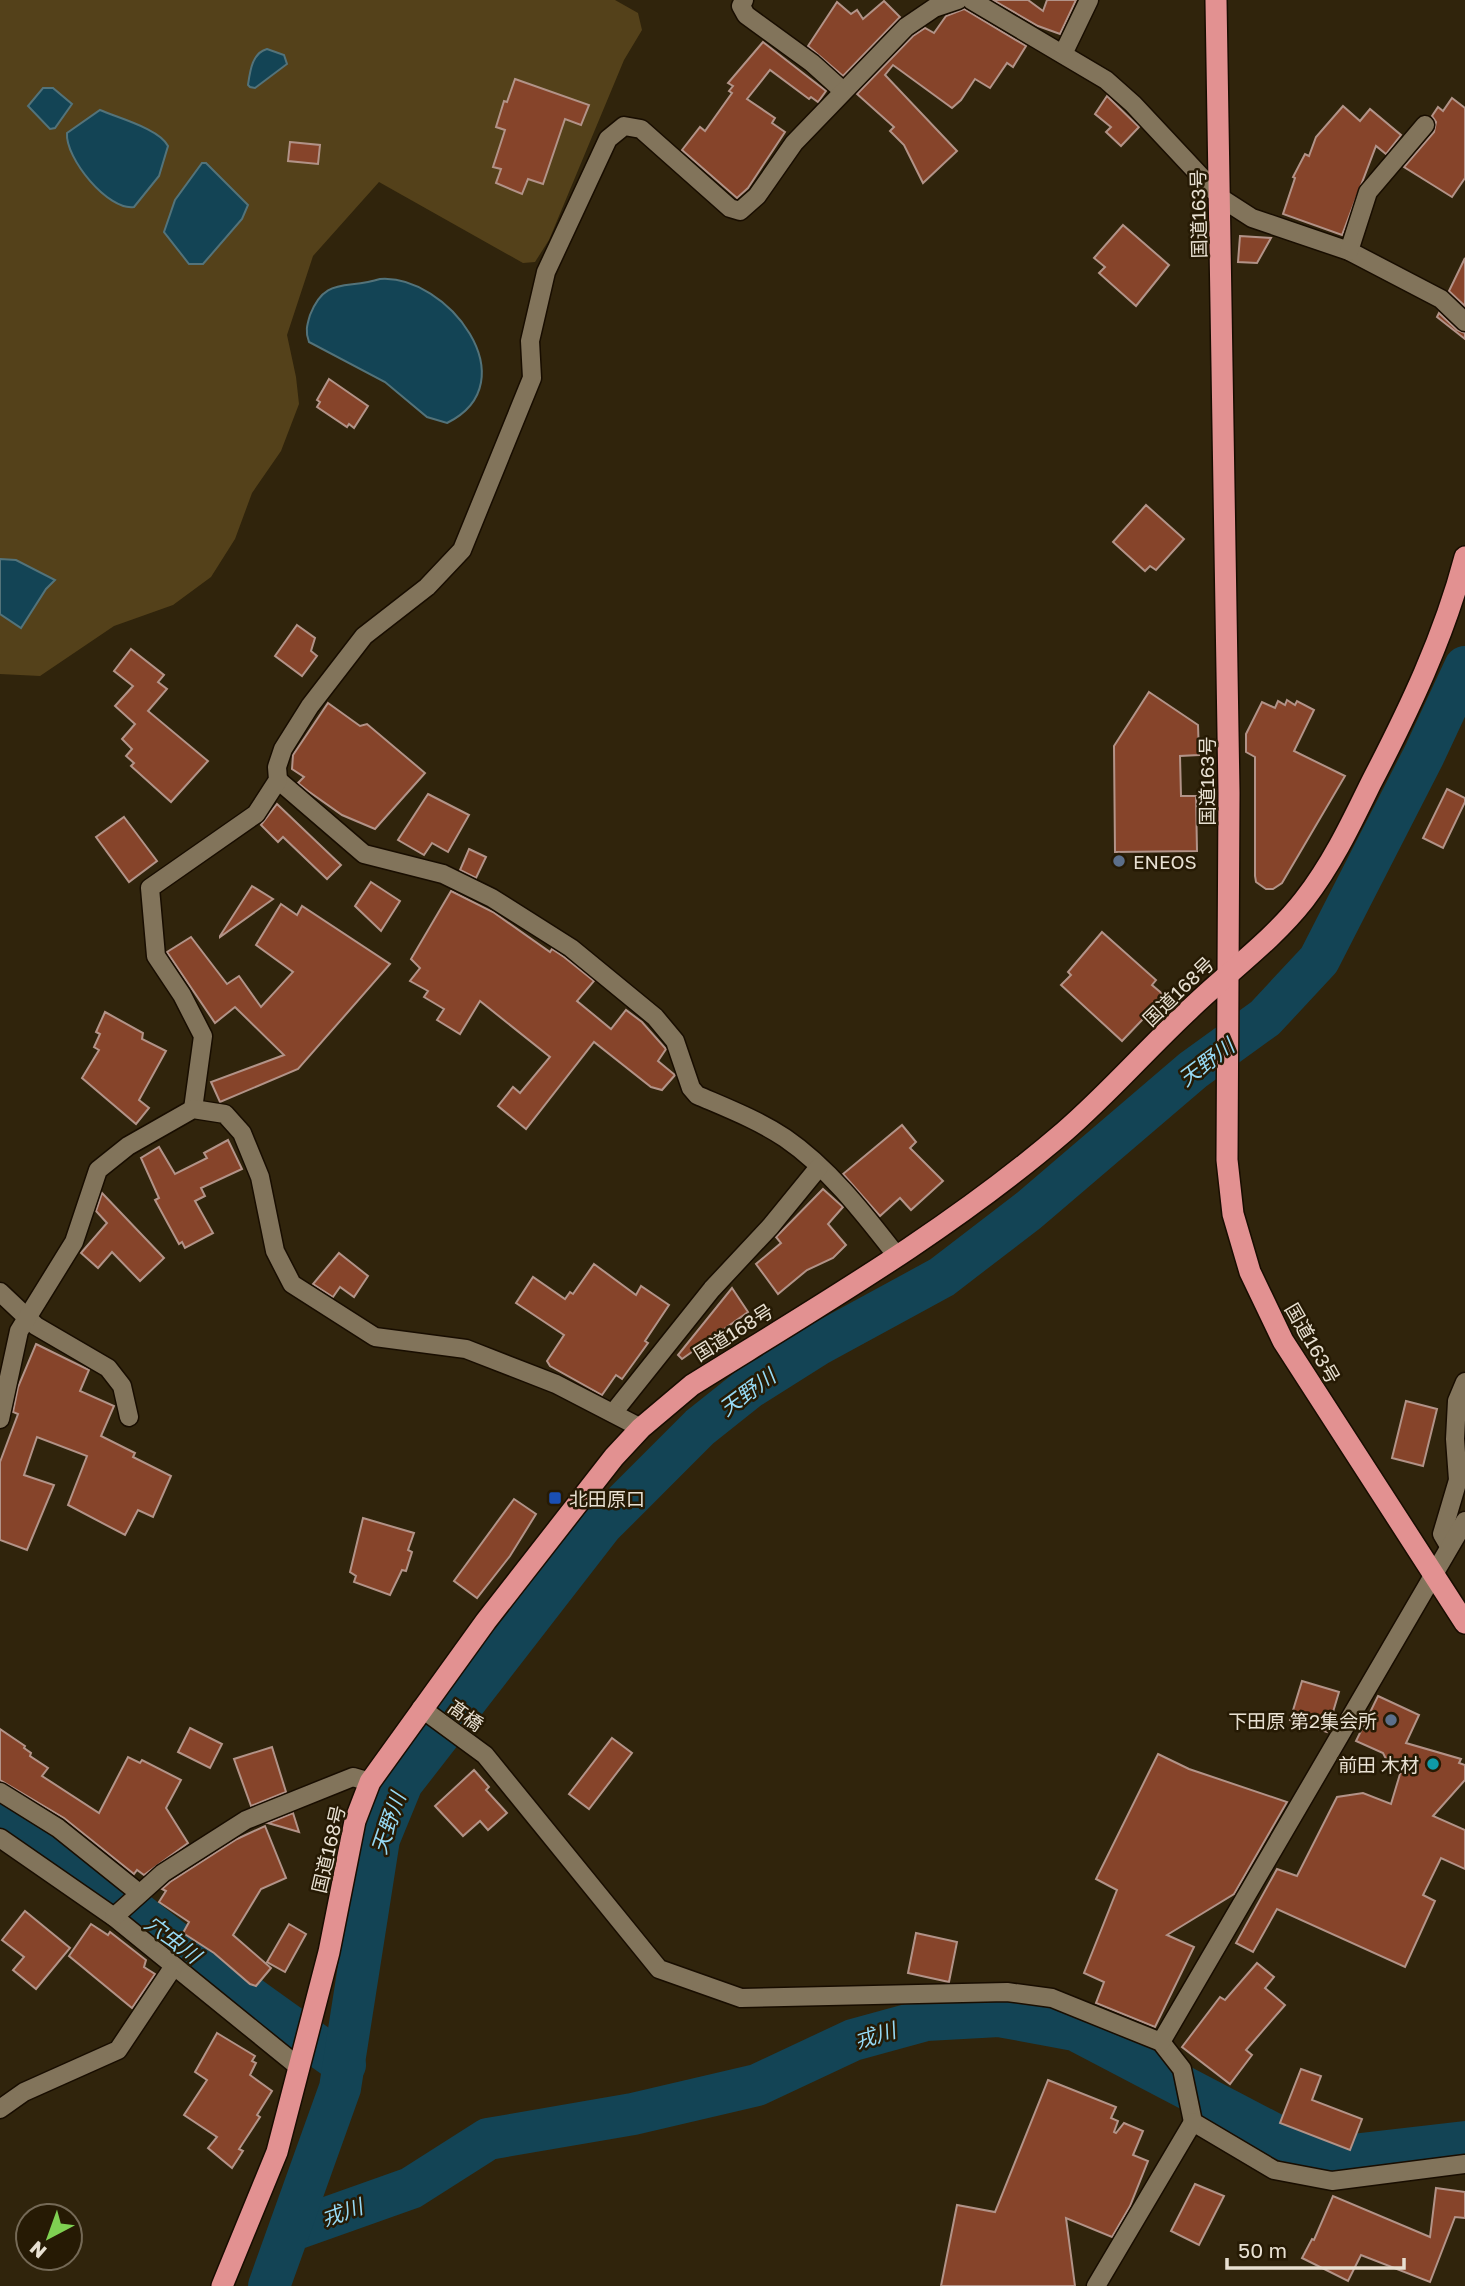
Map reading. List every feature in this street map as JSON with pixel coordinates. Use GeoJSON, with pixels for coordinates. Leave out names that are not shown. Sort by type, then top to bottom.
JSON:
{"type":"FeatureCollection","features":[{"type":"Feature","properties":{"kind":"highway","name":"国道163号"},"geometry":{"type":"LineString","coordinates":[[1216,0],[1221,198],[1229,974],[1227,1160],[1231,1201],[1250,1272],[1283,1341],[1465,1623]]}},
{"type":"Feature","properties":{"kind":"highway","name":"国道168号"},"geometry":{"type":"LineString","coordinates":[[222,2286],[277,2152],[316,2005],[355,1821],[370,1782],[422,1708],[597,1479],[641,1428],[692,1385],[897,1256],[979,1200],[1063,1133],[1302,902],[1335,856],[1410,708],[1452,605],[1465,557]]}},
{"type":"Feature","properties":{"kind":"street"},"geometry":{"type":"LineString","coordinates":[[744,0],[741,6],[746,15],[812,63],[842,90]]}},
{"type":"Feature","properties":{"kind":"street"},"geometry":{"type":"LineString","coordinates":[[193,1109],[203,1036],[182,995],[156,956],[150,888],[256,814],[278,780],[277,767],[283,749],[310,706],[364,636],[427,587],[462,550],[532,378],[530,341],[546,272],[608,139],[624,126],[641,129],[730,208],[740,211],[748,207],[794,143],[905,27],[934,8],[958,0]]}},
{"type":"Feature","properties":{"kind":"street"},"geometry":{"type":"LineString","coordinates":[[971,0],[1105,80],[1133,104],[1221,198],[1252,218],[1349,251],[1441,299],[1465,322]]}},
{"type":"Feature","properties":{"kind":"street"},"geometry":{"type":"LineString","coordinates":[[1063,54],[1089,0]]}},
{"type":"Feature","properties":{"kind":"street"},"geometry":{"type":"LineString","coordinates":[[1349,251],[1368,192],[1425,125]]}},
{"type":"Feature","properties":{"kind":"street"},"geometry":{"type":"LineString","coordinates":[[278,780],[364,854],[443,874],[545,929],[655,1017],[675,1041],[691,1087],[697,1095],[755,1121],[786,1139],[819,1167],[872,1223],[897,1256]]}},
{"type":"Feature","properties":{"kind":"street"},"geometry":{"type":"LineString","coordinates":[[0,1419],[19,1331],[74,1242],[98,1170],[128,1146],[193,1109],[225,1114],[242,1133],[260,1177],[275,1251],[292,1284],[374,1337],[466,1349],[556,1384],[641,1428]]}},
{"type":"Feature","properties":{"kind":"street"},"geometry":{"type":"LineString","coordinates":[[613,1413],[712,1289],[770,1227],[819,1167]]}},
{"type":"Feature","properties":{"kind":"street"},"geometry":{"type":"LineString","coordinates":[[0,1292],[36,1326],[108,1368],[122,1386],[129,1417]]}},
{"type":"Feature","properties":{"kind":"street"},"geometry":{"type":"LineString","coordinates":[[1449,1546],[1441,1534],[1458,1480],[1455,1439],[1457,1402],[1465,1382]]}},
{"type":"Feature","properties":{"kind":"street"},"geometry":{"type":"LineString","coordinates":[[1096,2286],[1193,2121],[1182,2069],[1161,2042],[1465,1521]]}},
{"type":"Feature","properties":{"kind":"street","name":"髙橋"},"geometry":{"type":"LineString","coordinates":[[422,1708],[485,1755],[659,1969],[741,1998],[1007,1992],[1041,1996],[1161,2042]]}},
{"type":"Feature","properties":{"kind":"street"},"geometry":{"type":"LineString","coordinates":[[114,1917],[163,1873],[246,1820],[353,1777],[370,1782]]}},
{"type":"Feature","properties":{"kind":"street"},"geometry":{"type":"LineString","coordinates":[[0,1792],[58,1828],[139,1894]]}},
{"type":"Feature","properties":{"kind":"street"},"geometry":{"type":"LineString","coordinates":[[0,1838],[114,1917],[300,2068]]}},
{"type":"Feature","properties":{"kind":"street"},"geometry":{"type":"LineString","coordinates":[[0,2109],[24,2092],[118,2050],[174,1966]]}},
{"type":"Feature","properties":{"kind":"street"},"geometry":{"type":"LineString","coordinates":[[1193,2121],[1274,2170],[1332,2181],[1465,2164]]}},
{"type":"Feature","properties":{"kind":"shaded area"},"geometry":{"type":"Polygon","coordinates":[[[0,0],[615,0],[638,13],[642,30],[624,60],[549,240],[535,262],[523,263],[379,182],[313,256],[287,335],[299,404],[281,451],[252,493],[235,539],[211,577],[173,605],[114,626],[40,676],[0,674],[0,0]]]}},
{"type":"Feature","properties":{"kind":"water"},"geometry":{"type":"Polygon","coordinates":[[[267,49],[284,55],[287,64],[255,88],[250,87],[248,85],[253,63],[258,54],[267,49]]]}},
{"type":"Feature","properties":{"kind":"water"},"geometry":{"type":"Polygon","coordinates":[[[43,88],[53,88],[72,104],[55,128],[50,129],[28,106],[43,88]]]}},
{"type":"Feature","properties":{"kind":"water"},"geometry":{"type":"Polygon","coordinates":[[[100,110],[148,129],[168,146],[159,176],[134,207],[112,201],[101,192],[80,168],[68,144],[67,133],[100,110]]]}},
{"type":"Feature","properties":{"kind":"water"},"geometry":{"type":"Polygon","coordinates":[[[202,163],[206,163],[248,205],[242,219],[203,264],[189,264],[164,232],[175,200],[202,163]]]}},
{"type":"Feature","properties":{"kind":"water"},"geometry":{"type":"Polygon","coordinates":[[[380,279],[406,282],[430,294],[453,312],[470,334],[480,358],[481,382],[471,405],[447,423],[427,417],[385,382],[309,342],[309,319],[322,294],[338,286],[380,279]]]}},
{"type":"Feature","properties":{"kind":"water"},"geometry":{"type":"Polygon","coordinates":[[[0,559],[16,560],[55,580],[46,589],[21,628],[0,614],[0,559]]]}},
{"type":"Feature","properties":{"kind":"building"},"geometry":{"type":"Polygon","coordinates":[[[993,0],[1028,0],[1043,11],[1047,0],[1076,0],[1060,34],[1038,26],[993,0]]]}},
{"type":"Feature","properties":{"kind":"building"},"geometry":{"type":"Polygon","coordinates":[[[884,1],[900,17],[843,76],[808,46],[837,2],[851,14],[857,10],[863,19],[884,1]]]}},
{"type":"Feature","properties":{"kind":"building"},"geometry":{"type":"Polygon","coordinates":[[[964,9],[1026,46],[1013,67],[1007,63],[990,88],[975,79],[952,108],[893,65],[885,75],[957,151],[923,183],[904,145],[890,131],[894,127],[857,94],[913,36],[925,28],[934,33],[946,16],[964,9]]]}},
{"type":"Feature","properties":{"kind":"building"},"geometry":{"type":"Polygon","coordinates":[[[763,42],[826,91],[818,102],[811,97],[809,99],[770,70],[747,99],[775,118],[772,123],[785,132],[748,188],[737,198],[682,150],[700,127],[705,131],[732,93],[729,91],[733,86],[728,83],[763,42]]]}},
{"type":"Feature","properties":{"kind":"building"},"geometry":{"type":"Polygon","coordinates":[[[515,79],[589,105],[581,125],[565,119],[543,184],[528,179],[522,194],[496,183],[501,169],[493,167],[505,130],[496,127],[504,101],[507,102],[515,79]]]}},
{"type":"Feature","properties":{"kind":"building"},"geometry":{"type":"Polygon","coordinates":[[[1107,96],[1139,127],[1121,146],[1106,132],[1111,127],[1095,114],[1107,96]]]}},
{"type":"Feature","properties":{"kind":"building"},"geometry":{"type":"Polygon","coordinates":[[[1452,98],[1465,108],[1465,178],[1452,197],[1404,167],[1434,132],[1436,122],[1432,116],[1438,107],[1443,111],[1452,98]]]}},
{"type":"Feature","properties":{"kind":"building"},"geometry":{"type":"Polygon","coordinates":[[[1343,106],[1360,121],[1370,109],[1401,135],[1386,154],[1376,146],[1342,235],[1283,214],[1295,178],[1293,177],[1305,154],[1309,156],[1316,137],[1343,106]]]}},
{"type":"Feature","properties":{"kind":"building"},"geometry":{"type":"Polygon","coordinates":[[[290,142],[320,145],[318,164],[288,161],[290,142]]]}},
{"type":"Feature","properties":{"kind":"building"},"geometry":{"type":"Polygon","coordinates":[[[1123,225],[1169,265],[1136,306],[1099,273],[1105,267],[1094,258],[1123,225]]]}},
{"type":"Feature","properties":{"kind":"building"},"geometry":{"type":"Polygon","coordinates":[[[1240,236],[1271,238],[1257,263],[1238,262],[1240,236]]]}},
{"type":"Feature","properties":{"kind":"building"},"geometry":{"type":"Polygon","coordinates":[[[1465,258],[1465,306],[1449,291],[1465,258]]]}},
{"type":"Feature","properties":{"kind":"building"},"geometry":{"type":"Polygon","coordinates":[[[1439,313],[1457,330],[1465,333],[1465,339],[1437,317],[1439,313]]]}},
{"type":"Feature","properties":{"kind":"building"},"geometry":{"type":"Polygon","coordinates":[[[329,379],[368,406],[354,428],[349,424],[347,427],[317,407],[320,402],[317,400],[329,379]]]}},
{"type":"Feature","properties":{"kind":"building"},"geometry":{"type":"Polygon","coordinates":[[[1146,505],[1184,539],[1156,570],[1150,566],[1145,571],[1113,542],[1146,505]]]}},
{"type":"Feature","properties":{"kind":"building"},"geometry":{"type":"Polygon","coordinates":[[[297,625],[315,638],[311,651],[317,656],[302,676],[275,656],[297,625]]]}},
{"type":"Feature","properties":{"kind":"building"},"geometry":{"type":"Polygon","coordinates":[[[131,649],[164,675],[158,682],[167,689],[148,711],[208,761],[171,802],[131,766],[134,763],[126,756],[132,749],[122,739],[135,724],[115,706],[133,686],[114,671],[131,649]]]}},
{"type":"Feature","properties":{"kind":"building"},"geometry":{"type":"Polygon","coordinates":[[[1149,692],[1198,725],[1199,755],[1180,756],[1181,796],[1196,796],[1197,851],[1115,852],[1114,746],[1149,692]]]}},
{"type":"Feature","properties":{"kind":"building"},"geometry":{"type":"Polygon","coordinates":[[[1287,700],[1295,705],[1297,701],[1314,710],[1294,751],[1345,776],[1282,883],[1273,889],[1266,889],[1256,882],[1255,876],[1255,757],[1246,752],[1246,734],[1262,702],[1275,708],[1278,701],[1285,705],[1287,700]]]}},
{"type":"Feature","properties":{"kind":"building"},"geometry":{"type":"Polygon","coordinates":[[[328,703],[360,726],[367,724],[425,773],[375,829],[342,815],[308,791],[298,783],[304,777],[292,769],[293,755],[328,703]]]}},
{"type":"Feature","properties":{"kind":"building"},"geometry":{"type":"Polygon","coordinates":[[[1447,789],[1465,798],[1465,802],[1443,848],[1423,838],[1447,789]]]}},
{"type":"Feature","properties":{"kind":"building"},"geometry":{"type":"Polygon","coordinates":[[[428,794],[469,815],[448,852],[432,843],[424,855],[398,840],[428,794]]]}},
{"type":"Feature","properties":{"kind":"building"},"geometry":{"type":"Polygon","coordinates":[[[277,804],[341,865],[327,879],[283,837],[278,842],[261,825],[277,804]]]}},
{"type":"Feature","properties":{"kind":"building"},"geometry":{"type":"Polygon","coordinates":[[[124,817],[157,861],[129,882],[96,837],[124,817]]]}},
{"type":"Feature","properties":{"kind":"building"},"geometry":{"type":"Polygon","coordinates":[[[469,849],[486,857],[476,878],[460,870],[469,849]]]}},
{"type":"Feature","properties":{"kind":"building"},"geometry":{"type":"Polygon","coordinates":[[[371,882],[400,901],[381,931],[355,906],[371,882]]]}},
{"type":"Feature","properties":{"kind":"building"},"geometry":{"type":"Polygon","coordinates":[[[252,886],[273,899],[220,937],[220,936],[252,886]]]}},
{"type":"Feature","properties":{"kind":"building"},"geometry":{"type":"Polygon","coordinates":[[[451,891],[493,912],[550,952],[552,949],[594,981],[577,1001],[611,1029],[626,1010],[642,1022],[666,1049],[658,1061],[675,1075],[662,1090],[651,1087],[594,1042],[526,1129],[498,1106],[513,1087],[520,1093],[550,1057],[480,1001],[460,1034],[437,1020],[444,1009],[424,997],[428,991],[410,981],[420,968],[411,959],[451,891]]]}},
{"type":"Feature","properties":{"kind":"building"},"geometry":{"type":"Polygon","coordinates":[[[281,904],[297,915],[302,906],[390,964],[298,1069],[220,1102],[211,1082],[284,1055],[235,1007],[215,1023],[167,952],[191,937],[227,984],[239,976],[261,1007],[293,972],[256,945],[281,904]]]}},
{"type":"Feature","properties":{"kind":"building"},"geometry":{"type":"Polygon","coordinates":[[[1102,932],[1156,980],[1152,985],[1165,996],[1122,1041],[1061,985],[1071,975],[1068,972],[1102,932]]]}},
{"type":"Feature","properties":{"kind":"building"},"geometry":{"type":"Polygon","coordinates":[[[105,1012],[143,1033],[142,1039],[166,1051],[139,1100],[149,1108],[136,1124],[82,1078],[99,1050],[94,1047],[100,1034],[96,1032],[105,1012]]]}},
{"type":"Feature","properties":{"kind":"building"},"geometry":{"type":"Polygon","coordinates":[[[902,1125],[916,1142],[910,1148],[943,1181],[911,1210],[900,1198],[880,1216],[843,1174],[902,1125]]]}},
{"type":"Feature","properties":{"kind":"building"},"geometry":{"type":"Polygon","coordinates":[[[228,1140],[242,1169],[201,1188],[205,1196],[195,1201],[213,1233],[185,1248],[182,1242],[179,1244],[155,1200],[159,1198],[141,1158],[159,1147],[175,1174],[207,1158],[204,1153],[228,1140]]]}},
{"type":"Feature","properties":{"kind":"building"},"geometry":{"type":"Polygon","coordinates":[[[823,1189],[843,1207],[828,1224],[846,1245],[833,1258],[807,1270],[778,1294],[756,1264],[781,1243],[776,1237],[823,1189]]]}},
{"type":"Feature","properties":{"kind":"building"},"geometry":{"type":"Polygon","coordinates":[[[102,1193],[164,1258],[140,1281],[112,1252],[98,1268],[81,1253],[107,1223],[96,1211],[102,1193]]]}},
{"type":"Feature","properties":{"kind":"building"},"geometry":{"type":"Polygon","coordinates":[[[339,1253],[368,1276],[354,1297],[340,1287],[333,1297],[313,1284],[339,1253]]]}},
{"type":"Feature","properties":{"kind":"building"},"geometry":{"type":"Polygon","coordinates":[[[594,1264],[636,1295],[641,1286],[669,1305],[645,1341],[648,1343],[622,1379],[616,1375],[602,1395],[550,1366],[547,1361],[564,1335],[516,1303],[533,1277],[565,1299],[570,1292],[573,1294],[594,1264]]]}},
{"type":"Feature","properties":{"kind":"building"},"geometry":{"type":"Polygon","coordinates":[[[732,1288],[748,1312],[682,1359],[678,1355],[732,1288]]]}},
{"type":"Feature","properties":{"kind":"building"},"geometry":{"type":"Polygon","coordinates":[[[36,1344],[89,1370],[80,1391],[114,1406],[101,1436],[135,1453],[133,1457],[171,1476],[153,1517],[138,1510],[125,1535],[68,1505],[87,1456],[37,1437],[24,1475],[54,1485],[27,1550],[0,1540],[0,1462],[18,1414],[13,1412],[18,1387],[36,1344]]]}},
{"type":"Feature","properties":{"kind":"building"},"geometry":{"type":"Polygon","coordinates":[[[1406,1401],[1437,1409],[1423,1466],[1392,1458],[1406,1401]]]}},
{"type":"Feature","properties":{"kind":"building"},"geometry":{"type":"Polygon","coordinates":[[[514,1499],[536,1514],[510,1556],[477,1598],[454,1581],[514,1499]]]}},
{"type":"Feature","properties":{"kind":"building"},"geometry":{"type":"Polygon","coordinates":[[[363,1518],[414,1533],[408,1550],[412,1552],[406,1571],[402,1570],[390,1595],[354,1582],[356,1576],[350,1572],[363,1518]]]}},
{"type":"Feature","properties":{"kind":"building"},"geometry":{"type":"Polygon","coordinates":[[[1302,1681],[1339,1692],[1327,1732],[1290,1720],[1302,1681]]]}},
{"type":"Feature","properties":{"kind":"building"},"geometry":{"type":"Polygon","coordinates":[[[1378,1696],[1419,1715],[1406,1743],[1461,1759],[1459,1763],[1465,1765],[1465,1780],[1433,1816],[1465,1830],[1465,1869],[1441,1858],[1423,1895],[1435,1901],[1405,1967],[1277,1909],[1253,1952],[1236,1943],[1277,1869],[1297,1876],[1337,1797],[1363,1793],[1391,1804],[1403,1764],[1386,1759],[1383,1753],[1356,1741],[1378,1696]]]}},
{"type":"Feature","properties":{"kind":"building"},"geometry":{"type":"Polygon","coordinates":[[[190,1728],[222,1744],[210,1768],[178,1752],[190,1728]]]}},
{"type":"Feature","properties":{"kind":"building"},"geometry":{"type":"Polygon","coordinates":[[[0,1729],[25,1746],[31,1753],[30,1756],[48,1768],[42,1776],[99,1813],[128,1757],[140,1763],[142,1760],[181,1780],[166,1808],[188,1843],[144,1875],[137,1870],[134,1874],[64,1818],[0,1780],[0,1729]]]}},
{"type":"Feature","properties":{"kind":"building"},"geometry":{"type":"Polygon","coordinates":[[[612,1738],[632,1753],[589,1809],[569,1794],[612,1738]]]}},
{"type":"Feature","properties":{"kind":"building"},"geometry":{"type":"Polygon","coordinates":[[[272,1747],[286,1792],[251,1806],[234,1759],[272,1747]]]}},
{"type":"Feature","properties":{"kind":"building"},"geometry":{"type":"Polygon","coordinates":[[[1158,1754],[1189,1769],[1287,1802],[1234,1894],[1167,1935],[1194,1947],[1155,2027],[1096,2003],[1104,1982],[1084,1973],[1117,1890],[1096,1879],[1158,1754]]]}},
{"type":"Feature","properties":{"kind":"building"},"geometry":{"type":"Polygon","coordinates":[[[474,1770],[489,1787],[486,1790],[507,1813],[488,1830],[480,1821],[463,1836],[435,1806],[474,1770]]]}},
{"type":"Feature","properties":{"kind":"building"},"geometry":{"type":"Polygon","coordinates":[[[293,1813],[299,1832],[268,1823],[293,1813]]]}},
{"type":"Feature","properties":{"kind":"building"},"geometry":{"type":"Polygon","coordinates":[[[265,1826],[286,1878],[261,1889],[233,1935],[271,1968],[256,1986],[183,1933],[189,1922],[159,1902],[166,1891],[162,1889],[170,1882],[237,1839],[265,1826]]]}},
{"type":"Feature","properties":{"kind":"building"},"geometry":{"type":"Polygon","coordinates":[[[25,1911],[70,1948],[36,1989],[13,1970],[24,1957],[2,1940],[25,1911]]]}},
{"type":"Feature","properties":{"kind":"building"},"geometry":{"type":"Polygon","coordinates":[[[91,1924],[108,1935],[110,1932],[146,1960],[144,1967],[155,1974],[132,2008],[69,1956],[91,1924]]]}},
{"type":"Feature","properties":{"kind":"building"},"geometry":{"type":"Polygon","coordinates":[[[289,1924],[306,1934],[285,1972],[267,1962],[289,1924]]]}},
{"type":"Feature","properties":{"kind":"building"},"geometry":{"type":"Polygon","coordinates":[[[916,1933],[957,1942],[949,1982],[908,1973],[916,1933]]]}},
{"type":"Feature","properties":{"kind":"building"},"geometry":{"type":"Polygon","coordinates":[[[1257,1963],[1274,1977],[1265,1988],[1285,2005],[1246,2050],[1252,2055],[1230,2084],[1182,2047],[1220,1997],[1225,2000],[1257,1963]]]}},
{"type":"Feature","properties":{"kind":"building"},"geometry":{"type":"Polygon","coordinates":[[[217,2033],[255,2056],[252,2061],[256,2063],[250,2075],[272,2091],[257,2115],[260,2117],[239,2149],[243,2151],[232,2168],[208,2148],[217,2137],[184,2115],[207,2080],[195,2072],[217,2033]]]}},
{"type":"Feature","properties":{"kind":"building"},"geometry":{"type":"Polygon","coordinates":[[[1301,2069],[1321,2076],[1312,2100],[1362,2119],[1350,2150],[1280,2123],[1301,2069]]]}},
{"type":"Feature","properties":{"kind":"building"},"geometry":{"type":"Polygon","coordinates":[[[1048,2080],[1116,2107],[1111,2118],[1118,2121],[1114,2132],[1124,2123],[1143,2131],[1133,2155],[1148,2161],[1130,2206],[1112,2237],[1066,2218],[1075,2286],[941,2286],[957,2205],[995,2212],[1048,2080]]]}},
{"type":"Feature","properties":{"kind":"building"},"geometry":{"type":"Polygon","coordinates":[[[1195,2184],[1224,2196],[1199,2245],[1171,2231],[1195,2184]]]}},
{"type":"Feature","properties":{"kind":"building"},"geometry":{"type":"Polygon","coordinates":[[[1436,2188],[1465,2192],[1465,2218],[1455,2217],[1430,2282],[1361,2255],[1348,2281],[1302,2258],[1312,2239],[1314,2240],[1333,2196],[1430,2237],[1436,2188]]]}},
{"type":"Feature","properties":{"kind":"waterway","name":"天野川"},"geometry":{"type":"LineString","coordinates":[[269,2286],[340,2088],[379,1839],[402,1783],[602,1525],[700,1427],[749,1388],[819,1344],[942,1277],[1028,1211],[1193,1070],[1265,1018],[1319,960],[1424,755],[1465,667]]}},
{"type":"Feature","properties":{"kind":"waterway","name":"穴虫川"},"geometry":{"type":"LineString","coordinates":[[0,1813],[44,1840],[186,1950],[345,2065]]}},
{"type":"Feature","properties":{"kind":"waterway","name":"戎川"},"geometry":{"type":"LineString","coordinates":[[290,2231],[411,2188],[488,2139],[633,2114],[757,2085],[853,2040],[926,2020],[999,2016],[1075,2030],[1289,2142],[1322,2151],[1352,2155],[1465,2142]]}},
{"type":"Feature","properties":{"kind":"place","name":"ENEOS"},"geometry":{"type":"Point","coordinates":[1119,861]}},
{"type":"Feature","properties":{"kind":"place","name":"北田原口"},"geometry":{"type":"Point","coordinates":[555,1498]}},
{"type":"Feature","properties":{"kind":"place","name":"下田原 第2集会所"},"geometry":{"type":"Point","coordinates":[1391,1720]}},
{"type":"Feature","properties":{"kind":"place","name":"前田 木材"},"geometry":{"type":"Point","coordinates":[1433,1764]}}]}
